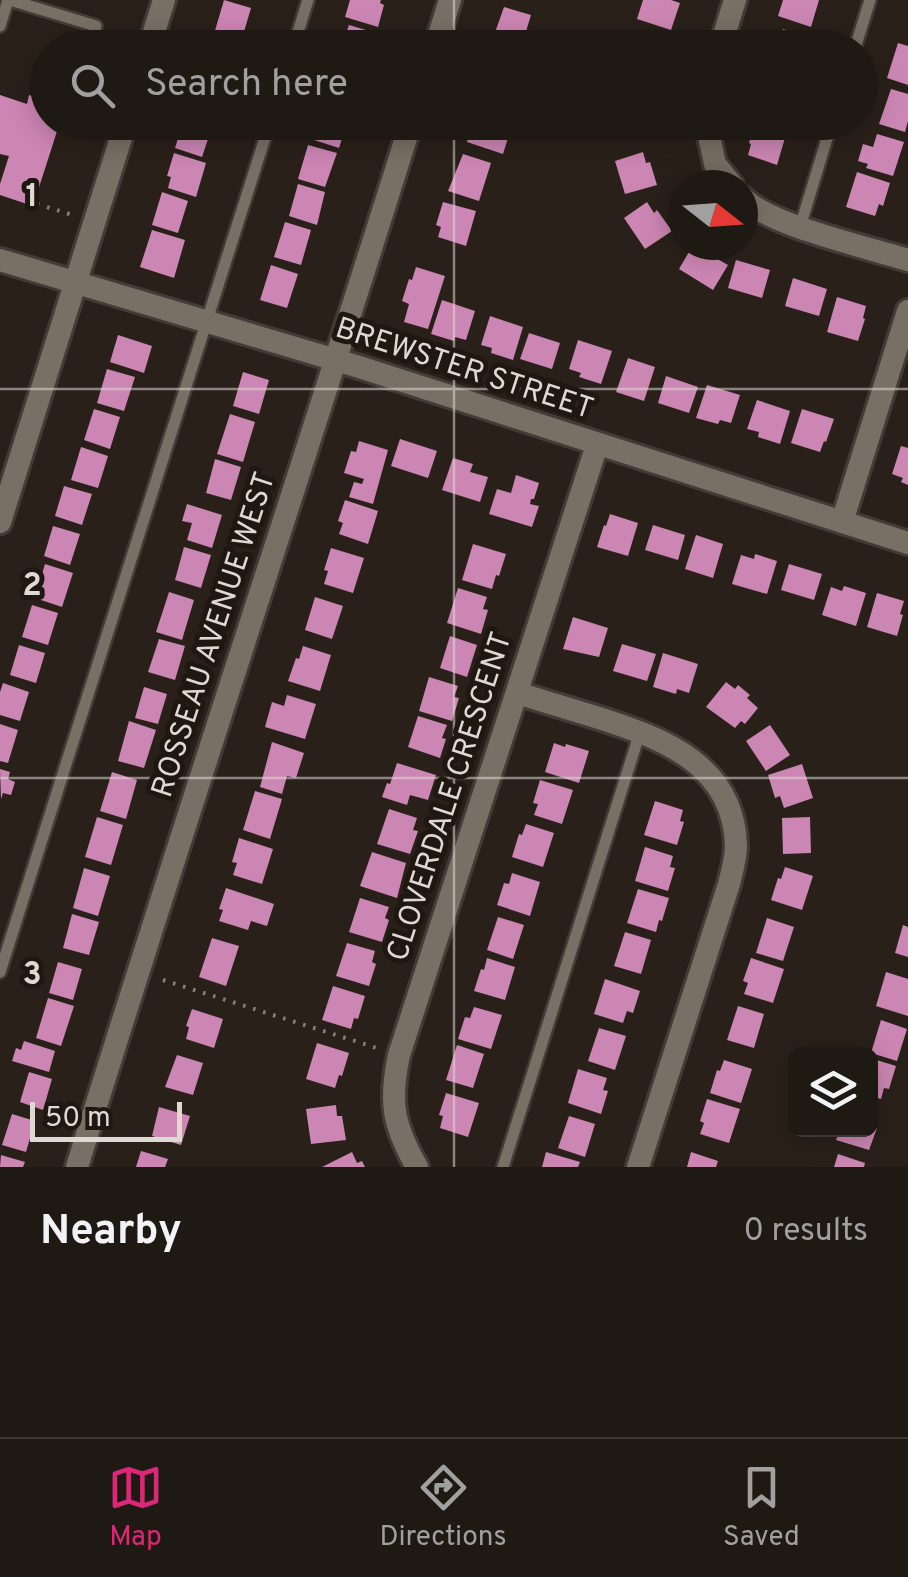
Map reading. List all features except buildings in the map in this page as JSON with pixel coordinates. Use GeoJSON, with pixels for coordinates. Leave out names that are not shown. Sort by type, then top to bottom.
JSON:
{"type":"FeatureCollection","features":[{"type":"Feature","properties":{"kind":"street"},"geometry":{"type":"LineString","coordinates":[[155,30],[164,0]]}},
{"type":"Feature","properties":{"kind":"street"},"geometry":{"type":"LineString","coordinates":[[441,30],[450,0]]}},
{"type":"Feature","properties":{"kind":"street"},"geometry":{"type":"LineString","coordinates":[[726,30],[735,0]]}},
{"type":"Feature","properties":{"kind":"street"},"geometry":{"type":"LineString","coordinates":[[0,522],[120,140]]}},
{"type":"Feature","properties":{"kind":"street","name":"ROSSEAU AVENUE WEST"},"geometry":{"type":"LineString","coordinates":[[76,1167],[405,140]]}},
{"type":"Feature","properties":{"kind":"street"},"geometry":{"type":"LineString","coordinates":[[710,140],[720,170]]}},
{"type":"Feature","properties":{"kind":"street"},"geometry":{"type":"LineString","coordinates":[[758,209],[778,220],[908,260]]}},
{"type":"Feature","properties":{"kind":"street","name":"BREWSTER STREET"},"geometry":{"type":"LineString","coordinates":[[0,260],[336,360],[908,543]]}},
{"type":"Feature","properties":{"kind":"street"},"geometry":{"type":"LineString","coordinates":[[842,522],[908,312]]}},
{"type":"Feature","properties":{"kind":"street","name":"CLOVERDALE CRESCENT"},"geometry":{"type":"LineString","coordinates":[[417,1167],[398,1129],[393,1101],[399,1055],[597,445]]}},
{"type":"Feature","properties":{"kind":"street"},"geometry":{"type":"LineString","coordinates":[[517,693],[640,732],[685,754],[713,780],[732,812],[736,848],[729,884],[638,1167]]}},
{"type":"Feature","properties":{"kind":"lane"},"geometry":{"type":"LineString","coordinates":[[0,26],[9,0],[96,26],[95,30]]}},
{"type":"Feature","properties":{"kind":"lane"},"geometry":{"type":"LineString","coordinates":[[299,30],[308,0]]}},
{"type":"Feature","properties":{"kind":"lane"},"geometry":{"type":"LineString","coordinates":[[861,30],[870,0]]}},
{"type":"Feature","properties":{"kind":"lane"},"geometry":{"type":"LineString","coordinates":[[0,972],[264,140]]}},
{"type":"Feature","properties":{"kind":"lane"},"geometry":{"type":"LineString","coordinates":[[800,227],[827,140]]}},
{"type":"Feature","properties":{"kind":"lane"},"geometry":{"type":"LineString","coordinates":[[503,1167],[640,732]]}},
{"type":"Feature","properties":{"kind":"path"},"geometry":{"type":"LineString","coordinates":[[37,204],[95,222]]}},
{"type":"Feature","properties":{"kind":"path"},"geometry":{"type":"LineString","coordinates":[[163,980],[399,1055]]}}]}
